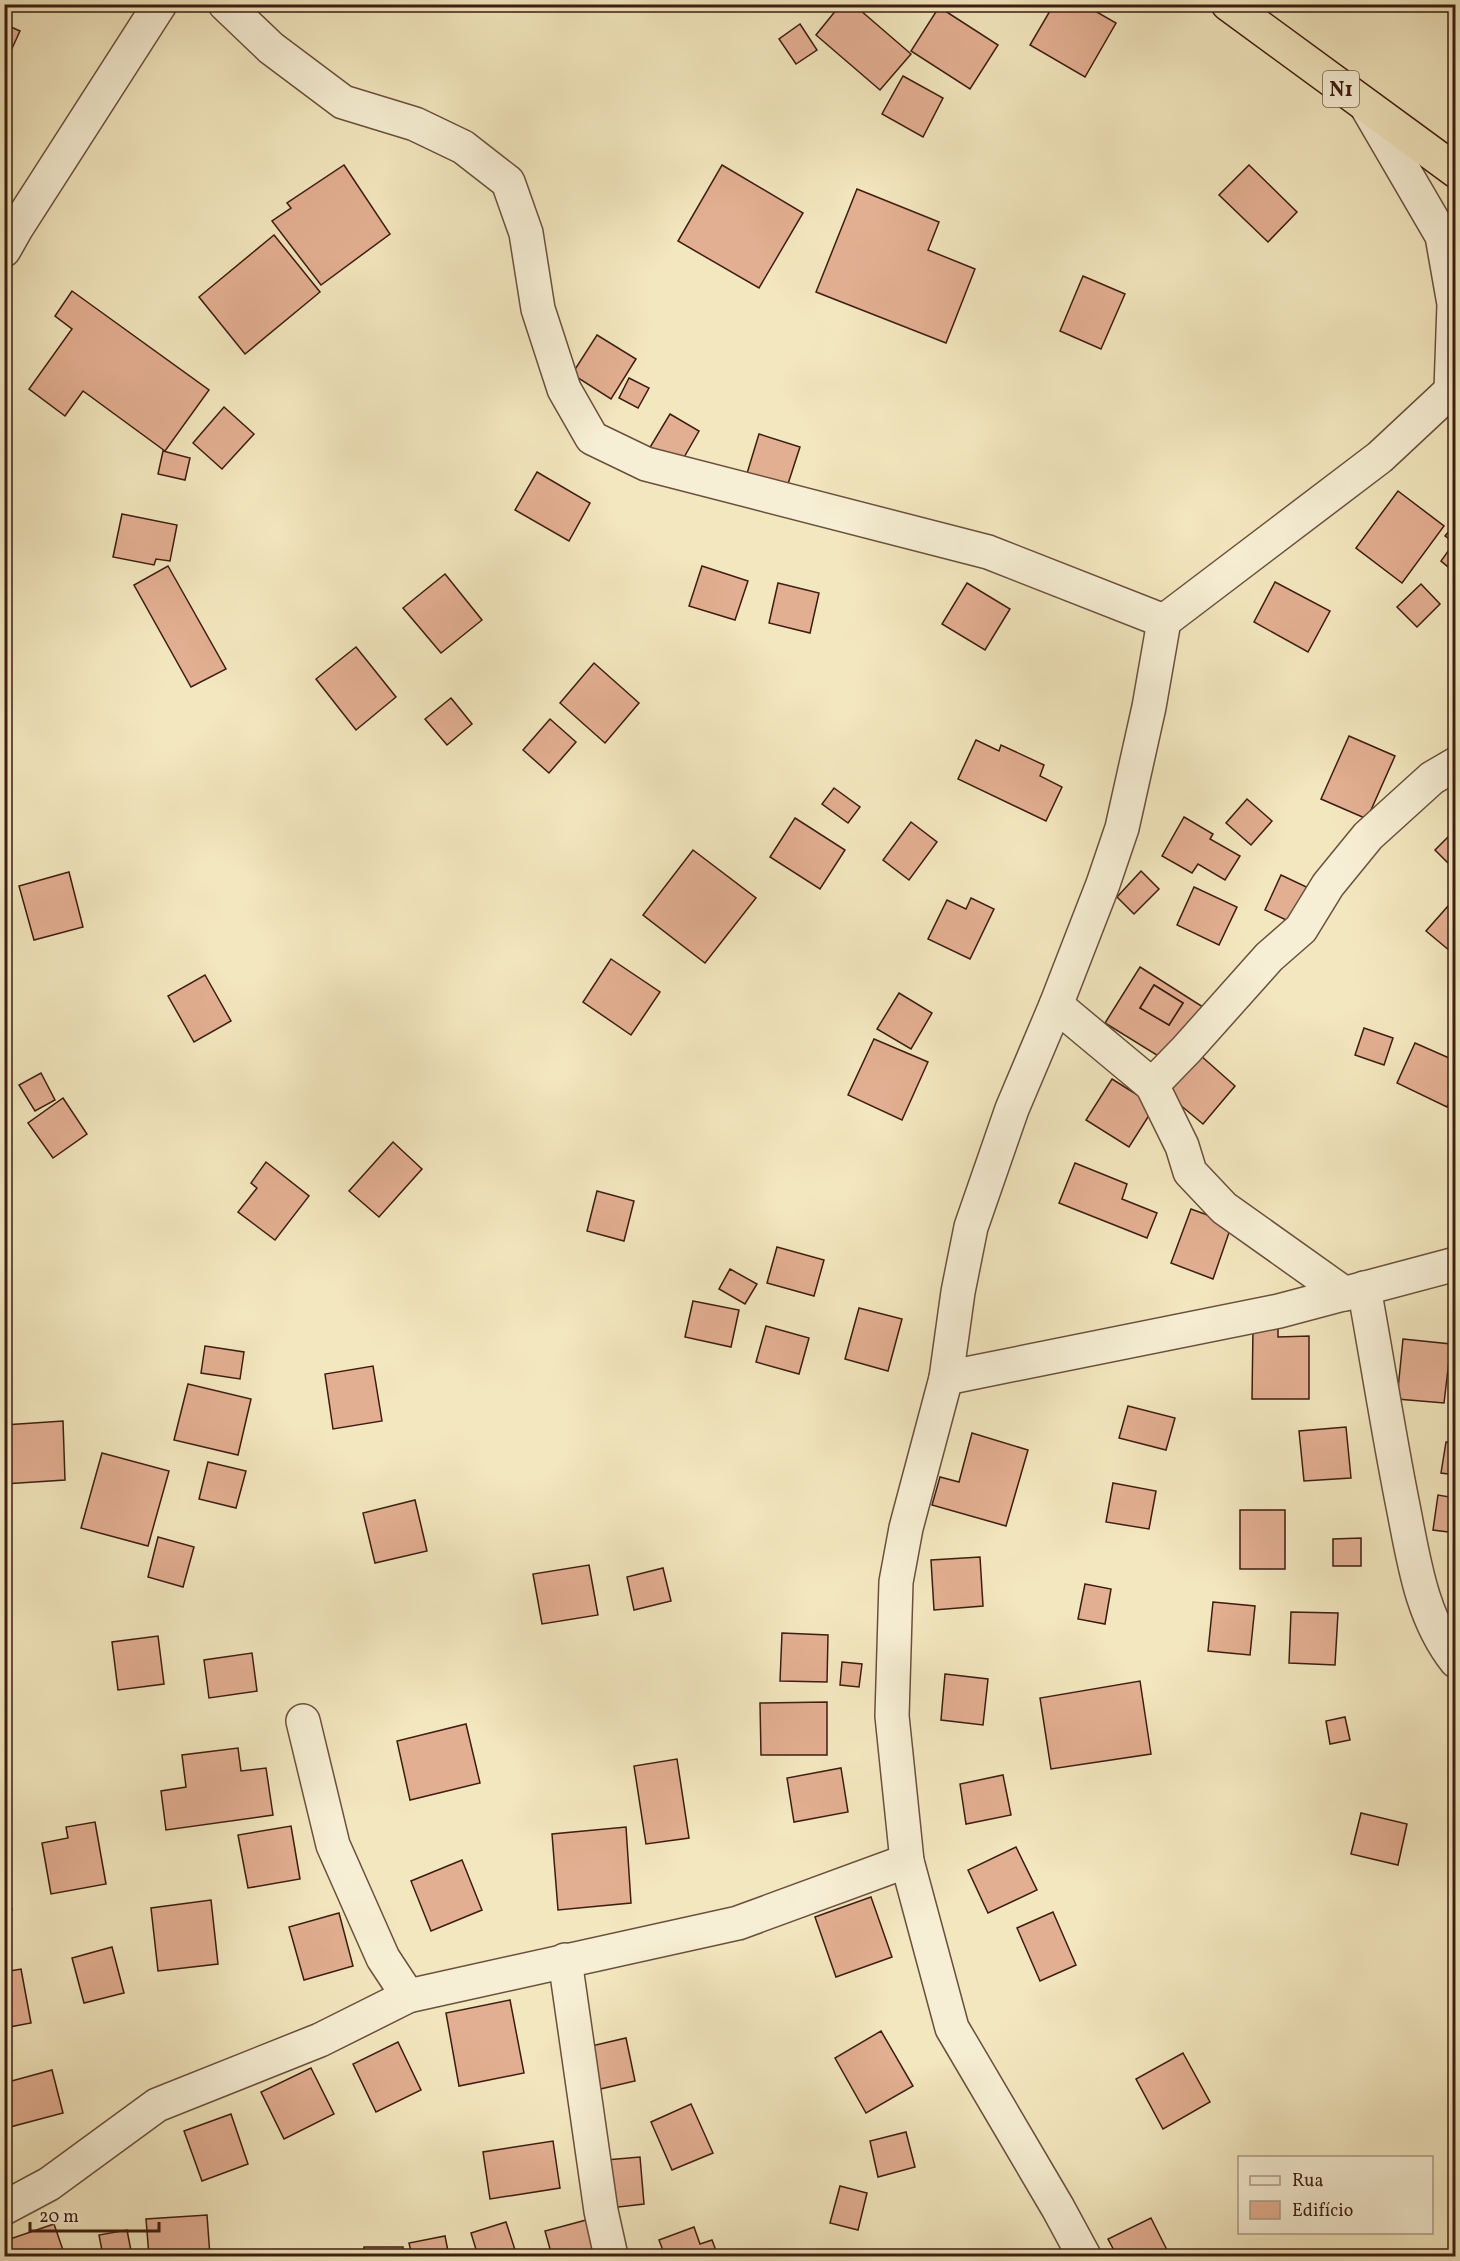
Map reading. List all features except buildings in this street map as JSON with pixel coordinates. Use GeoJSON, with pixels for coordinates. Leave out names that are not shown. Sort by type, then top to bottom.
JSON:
{"type":"FeatureCollection","features":[{"type":"Feature","properties":{"kind":"highway","name":"N1"},"geometry":{"type":"LineString","coordinates":[[1228,4],[1455,171]]}},
{"type":"Feature","properties":{"kind":"street"},"geometry":{"type":"LineString","coordinates":[[4,250],[16,227],[160,4]]}},
{"type":"Feature","properties":{"kind":"street"},"geometry":{"type":"LineString","coordinates":[[225,4],[271,48],[343,102],[415,124],[463,147],[508,182],[526,233],[538,309],[564,389],[592,438],[646,464],[988,552],[1164,621]]}},
{"type":"Feature","properties":{"kind":"street"},"geometry":{"type":"LineString","coordinates":[[1084,2256],[952,2028],[907,1861],[892,1716],[896,1582],[906,1528],[946,1378],[958,1292],[971,1227],[1012,1109],[1056,1005],[1122,828],[1149,707],[1164,621],[1380,457],[1453,388],[1454,304],[1442,236],[1368,109]]}},
{"type":"Feature","properties":{"kind":"street"},"geometry":{"type":"LineString","coordinates":[[1152,1085],[1269,957],[1301,930],[1328,885],[1368,836],[1432,778],[1455,764]]}},
{"type":"Feature","properties":{"kind":"street"},"geometry":{"type":"LineString","coordinates":[[1056,1005],[1152,1085],[1182,1146],[1190,1172],[1224,1208],[1355,1291],[1393,1452],[1420,1588],[1446,1649],[1455,1661]]}},
{"type":"Feature","properties":{"kind":"street"},"geometry":{"type":"LineString","coordinates":[[946,1378],[1279,1311],[1455,1264]]}},
{"type":"Feature","properties":{"kind":"street"},"geometry":{"type":"LineString","coordinates":[[303,1721],[333,1845],[382,1958],[408,1996]]}},
{"type":"Feature","properties":{"kind":"street"},"geometry":{"type":"LineString","coordinates":[[4,2208],[49,2184],[157,2105],[320,2040],[408,1996],[738,1923],[907,1861]]}},
{"type":"Feature","properties":{"kind":"street"},"geometry":{"type":"LineString","coordinates":[[565,1960],[601,2211],[611,2256]]}}]}
